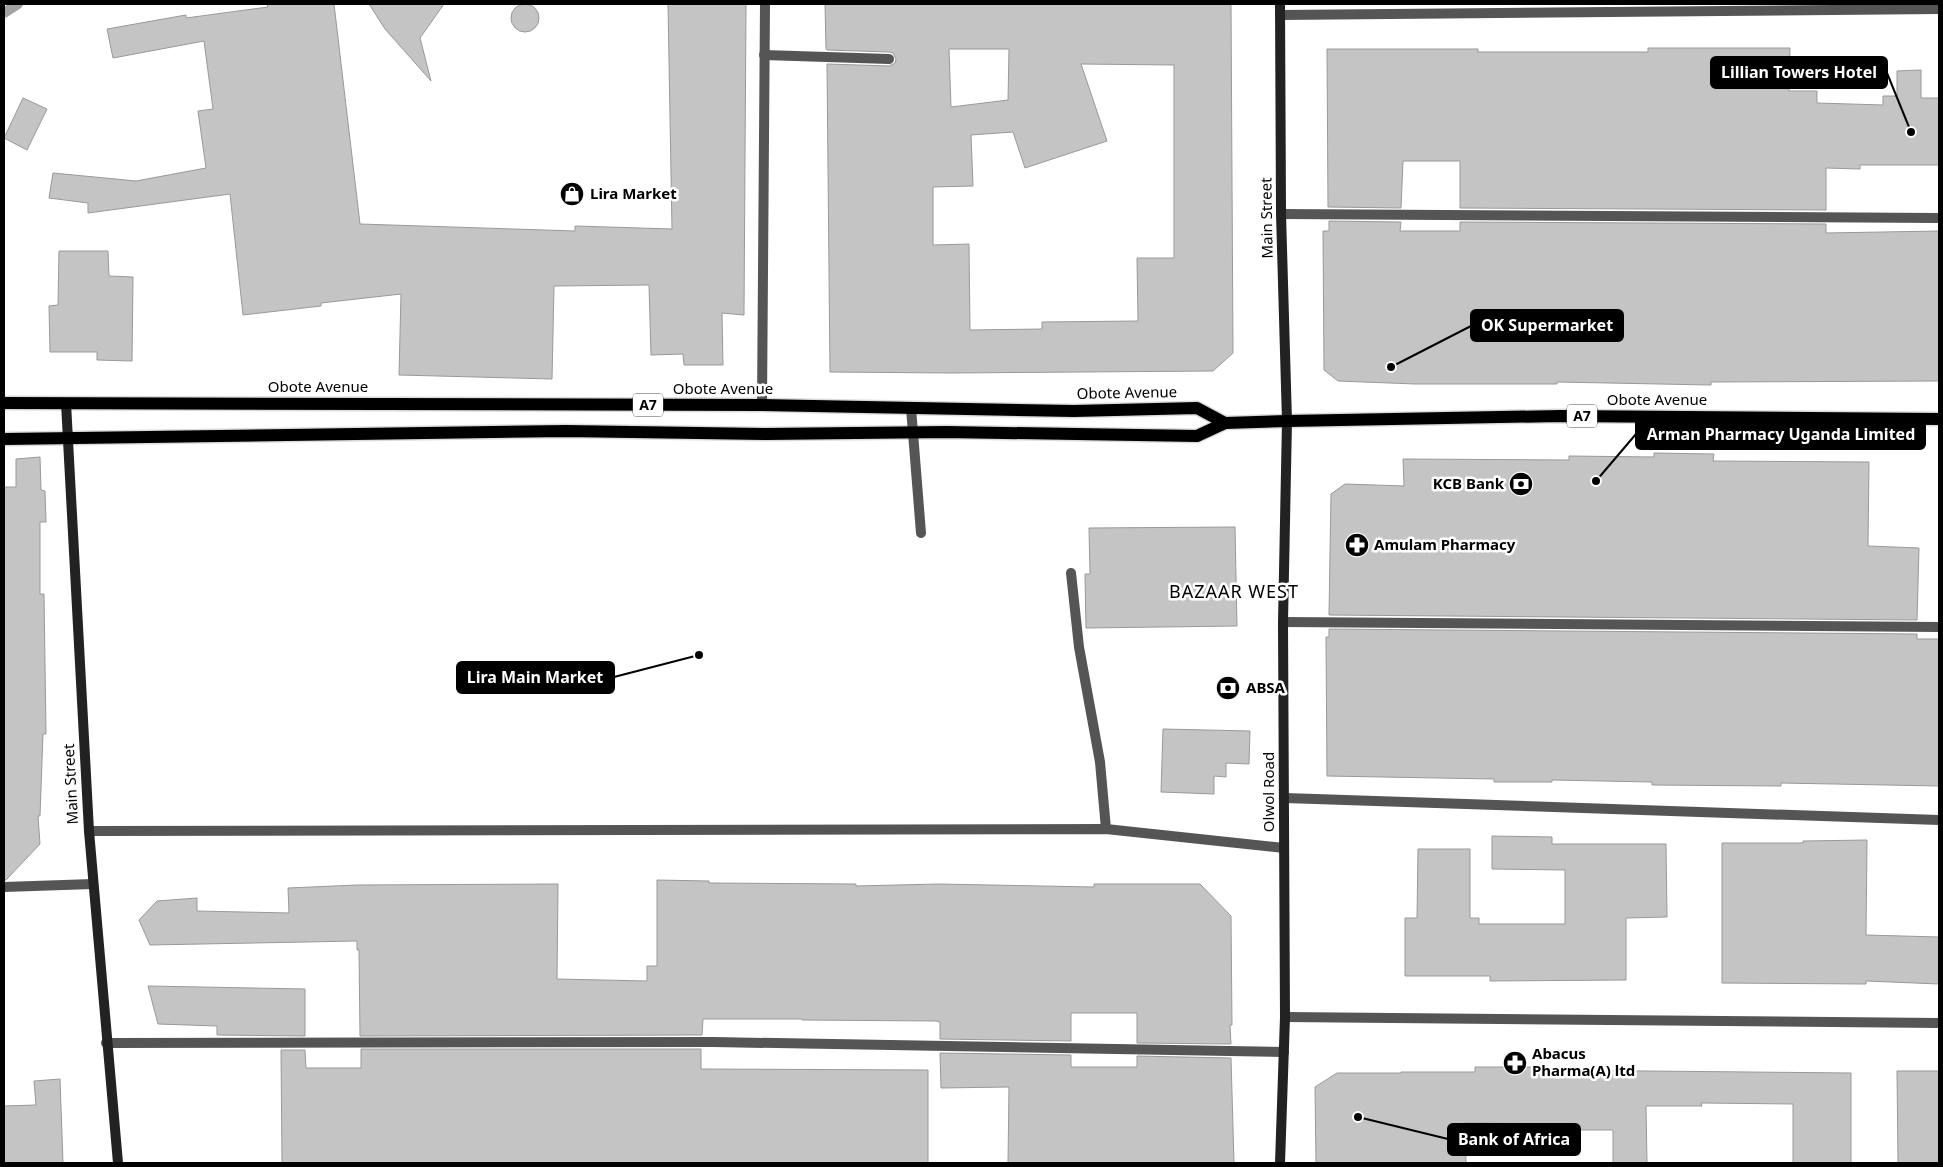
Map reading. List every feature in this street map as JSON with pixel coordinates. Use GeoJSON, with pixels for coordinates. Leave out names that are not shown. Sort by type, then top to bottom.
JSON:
{"type":"FeatureCollection","features":[{"type":"Feature","properties":{"kind":"main road","name":"Obote Avenue"},"geometry":{"type":"LineString","coordinates":[[66,402],[762,405],[1074,411],[1197,408],[1225,423]]}},
{"type":"Feature","properties":{"kind":"main road","name":"A7"},"geometry":{"type":"LineString","coordinates":[[4,403],[66,402]]}},
{"type":"Feature","properties":{"kind":"main road","name":"Obote Avenue"},"geometry":{"type":"LineString","coordinates":[[69,438],[566,431],[766,434],[913,432],[1196,436],[1225,423],[1287,421],[1560,416],[1768,416],[1939,419]]}},
{"type":"Feature","properties":{"kind":"main road","name":"A7"},"geometry":{"type":"LineString","coordinates":[[4,439],[69,438]]}},
{"type":"Feature","properties":{"kind":"street"},"geometry":{"type":"LineString","coordinates":[[762,405],[765,4]]}},
{"type":"Feature","properties":{"kind":"street","name":"Main Street"},"geometry":{"type":"LineString","coordinates":[[1280,4],[1282,214],[1287,421]]}},
{"type":"Feature","properties":{"kind":"street"},"geometry":{"type":"LineString","coordinates":[[1280,15],[1939,9]]}},
{"type":"Feature","properties":{"kind":"street"},"geometry":{"type":"LineString","coordinates":[[764,55],[889,59]]}},
{"type":"Feature","properties":{"kind":"street"},"geometry":{"type":"LineString","coordinates":[[1282,214],[1939,218]]}},
{"type":"Feature","properties":{"kind":"street","name":"Main Street"},"geometry":{"type":"LineString","coordinates":[[66,402],[89,831],[106,1043],[118,1163]]}},
{"type":"Feature","properties":{"kind":"street"},"geometry":{"type":"LineString","coordinates":[[911,408],[921,533]]}},
{"type":"Feature","properties":{"kind":"street","name":"Olwol Road"},"geometry":{"type":"LineString","coordinates":[[1280,1163],[1285,1017],[1283,622],[1287,421]]}},
{"type":"Feature","properties":{"kind":"street"},"geometry":{"type":"LineString","coordinates":[[1071,573],[1079,648],[1100,762],[1106,829]]}},
{"type":"Feature","properties":{"kind":"street"},"geometry":{"type":"LineString","coordinates":[[1283,622],[1939,627]]}},
{"type":"Feature","properties":{"kind":"street"},"geometry":{"type":"LineString","coordinates":[[1285,798],[1939,820]]}},
{"type":"Feature","properties":{"kind":"street"},"geometry":{"type":"LineString","coordinates":[[89,831],[1106,829],[1284,848]]}},
{"type":"Feature","properties":{"kind":"street"},"geometry":{"type":"LineString","coordinates":[[4,887],[94,884]]}},
{"type":"Feature","properties":{"kind":"street"},"geometry":{"type":"LineString","coordinates":[[1285,1017],[1939,1023]]}},
{"type":"Feature","properties":{"kind":"street"},"geometry":{"type":"LineString","coordinates":[[106,1043],[714,1042],[1284,1052]]}},
{"type":"Feature","properties":{"kind":"building"},"geometry":{"type":"Polygon","coordinates":[[[267,4],[334,4],[360,224],[575,231],[575,226],[672,229],[668,4],[746,4],[744,315],[722,313],[723,365],[684,365],[683,354],[651,355],[649,285],[554,286],[552,379],[399,375],[401,294],[321,303],[321,306],[243,315],[230,194],[88,213],[88,203],[49,198],[53,173],[136,181],[206,168],[198,111],[213,109],[204,41],[113,58],[107,29],[186,15],[186,18],[268,7],[267,4]]]}},
{"type":"Feature","properties":{"kind":"building"},"geometry":{"type":"Polygon","coordinates":[[[369,4],[444,4],[420,38],[431,81],[385,29],[369,4]]]}},
{"type":"Feature","properties":{"kind":"building"},"geometry":{"type":"Polygon","coordinates":[[[525,4],[535,8],[539,18],[535,28],[525,32],[515,28],[511,18],[515,8],[525,4]]]}},
{"type":"Feature","properties":{"kind":"building"},"geometry":{"type":"Polygon","coordinates":[[[825,4],[1231,4],[1233,353],[1213,371],[830,372],[827,64],[889,66],[895,63],[896,59],[893,53],[889,52],[826,49],[825,4]],[[949,49],[951,107],[1008,100],[1009,49],[949,49]],[[1081,64],[1107,141],[1025,168],[1013,132],[971,135],[973,186],[933,187],[933,245],[969,244],[970,330],[1042,329],[1042,322],[1138,321],[1137,258],[1174,258],[1174,65],[1081,64]]]}},
{"type":"Feature","properties":{"kind":"building"},"geometry":{"type":"Polygon","coordinates":[[[1648,48],[1790,48],[1789,91],[1817,91],[1817,103],[1883,105],[1883,96],[1897,96],[1897,71],[1921,70],[1921,98],[1939,98],[1939,165],[1860,165],[1860,169],[1826,168],[1826,210],[1460,208],[1460,161],[1403,161],[1401,208],[1328,207],[1327,49],[1478,49],[1478,52],[1648,52],[1648,48]]]}},
{"type":"Feature","properties":{"kind":"building"},"geometry":{"type":"Polygon","coordinates":[[[23,98],[47,109],[27,150],[4,138],[23,98]]]}},
{"type":"Feature","properties":{"kind":"building"},"geometry":{"type":"Polygon","coordinates":[[[1329,221],[1401,222],[1400,231],[1460,231],[1460,222],[1826,224],[1826,233],[1939,231],[1939,381],[1711,382],[1711,385],[1557,382],[1557,384],[1415,384],[1338,381],[1324,370],[1323,231],[1329,231],[1329,221]]]}},
{"type":"Feature","properties":{"kind":"building"},"geometry":{"type":"Polygon","coordinates":[[[59,251],[108,251],[109,276],[133,277],[132,361],[97,360],[97,352],[50,352],[49,306],[58,305],[59,251]]]}},
{"type":"Feature","properties":{"kind":"building"},"geometry":{"type":"Polygon","coordinates":[[[1654,453],[1714,454],[1713,461],[1869,462],[1868,546],[1919,548],[1917,620],[1329,615],[1331,494],[1345,484],[1404,486],[1403,459],[1569,460],[1569,456],[1654,457],[1654,453]]]}},
{"type":"Feature","properties":{"kind":"building"},"geometry":{"type":"Polygon","coordinates":[[[40,457],[41,490],[45,491],[46,522],[40,522],[40,594],[44,594],[46,734],[43,734],[40,816],[38,816],[40,844],[4,880],[4,487],[16,487],[16,459],[40,457]]]}},
{"type":"Feature","properties":{"kind":"building"},"geometry":{"type":"Polygon","coordinates":[[[1235,527],[1237,626],[1086,628],[1085,574],[1090,574],[1089,528],[1235,527]]]}},
{"type":"Feature","properties":{"kind":"building"},"geometry":{"type":"Polygon","coordinates":[[[1329,629],[1917,634],[1917,639],[1939,639],[1939,786],[1781,783],[1781,786],[1652,785],[1652,782],[1552,780],[1552,782],[1494,782],[1494,779],[1327,776],[1326,637],[1329,637],[1329,629]]]}},
{"type":"Feature","properties":{"kind":"building"},"geometry":{"type":"Polygon","coordinates":[[[1163,729],[1250,731],[1249,764],[1226,763],[1226,777],[1214,776],[1214,794],[1161,792],[1163,729]]]}},
{"type":"Feature","properties":{"kind":"building"},"geometry":{"type":"Polygon","coordinates":[[[1492,836],[1552,837],[1552,844],[1666,844],[1667,917],[1626,918],[1626,980],[1490,981],[1490,976],[1405,976],[1405,918],[1417,918],[1418,849],[1470,849],[1470,918],[1479,918],[1479,924],[1565,924],[1565,870],[1492,869],[1492,836]]]}},
{"type":"Feature","properties":{"kind":"building"},"geometry":{"type":"Polygon","coordinates":[[[1867,840],[1866,935],[1939,937],[1939,984],[1866,981],[1866,984],[1722,983],[1722,843],[1803,843],[1803,841],[1867,840]]]}},
{"type":"Feature","properties":{"kind":"building"},"geometry":{"type":"Polygon","coordinates":[[[657,880],[709,881],[709,883],[856,884],[856,886],[938,884],[1094,887],[1094,884],[1200,884],[1231,916],[1231,1044],[1137,1043],[1137,1013],[1071,1013],[1071,1041],[940,1039],[940,1022],[936,1021],[802,1019],[703,1019],[702,1035],[360,1036],[359,950],[357,950],[357,941],[150,945],[139,920],[157,901],[197,898],[197,911],[289,913],[288,888],[357,885],[558,884],[557,979],[647,981],[647,966],[657,966],[657,880]]]}},
{"type":"Feature","properties":{"kind":"building"},"geometry":{"type":"Polygon","coordinates":[[[148,986],[305,989],[305,1036],[217,1035],[217,1026],[158,1024],[148,986]]]}},
{"type":"Feature","properties":{"kind":"building"},"geometry":{"type":"Polygon","coordinates":[[[361,1049],[701,1049],[701,1069],[928,1070],[928,1163],[282,1163],[281,1050],[305,1050],[306,1068],[361,1068],[361,1049]]]}},
{"type":"Feature","properties":{"kind":"building"},"geometry":{"type":"Polygon","coordinates":[[[940,1053],[1071,1055],[1071,1067],[1137,1067],[1137,1056],[1231,1058],[1234,1163],[1008,1163],[1009,1087],[941,1088],[940,1053]]]}},
{"type":"Feature","properties":{"kind":"building"},"geometry":{"type":"Polygon","coordinates":[[[1475,1067],[1545,1067],[1545,1070],[1851,1073],[1851,1163],[1793,1163],[1793,1104],[1701,1103],[1702,1106],[1646,1106],[1647,1163],[1613,1163],[1613,1130],[1573,1130],[1573,1124],[1465,1123],[1466,1163],[1316,1163],[1315,1087],[1337,1073],[1475,1072],[1475,1067]]]}},
{"type":"Feature","properties":{"kind":"building"},"geometry":{"type":"Polygon","coordinates":[[[1897,1071],[1939,1071],[1939,1163],[1898,1163],[1897,1071]]]}},
{"type":"Feature","properties":{"kind":"building"},"geometry":{"type":"Polygon","coordinates":[[[60,1079],[63,1163],[4,1163],[4,1106],[36,1105],[34,1081],[60,1079]]]}},
{"type":"Feature","properties":{"kind":"waterway"},"geometry":{"type":"LineString","coordinates":[[4,13],[18,4]]}},
{"type":"Feature","properties":{"kind":"place","name":"Lillian Towers Hotel"},"geometry":{"type":"Point","coordinates":[1911,132]}},
{"type":"Feature","properties":{"kind":"place","name":"Lira Market"},"geometry":{"type":"Point","coordinates":[572,194]}},
{"type":"Feature","properties":{"kind":"place","name":"OK Supermarket"},"geometry":{"type":"Point","coordinates":[1391,367]}},
{"type":"Feature","properties":{"kind":"place","name":"Arman Pharmacy Uganda Limited"},"geometry":{"type":"Point","coordinates":[1596,481]}},
{"type":"Feature","properties":{"kind":"place","name":"KCB Bank"},"geometry":{"type":"Point","coordinates":[1521,484]}},
{"type":"Feature","properties":{"kind":"place","name":"Amulam Pharmacy"},"geometry":{"type":"Point","coordinates":[1357,545]}},
{"type":"Feature","properties":{"kind":"place","name":"Lira Main Market"},"geometry":{"type":"Point","coordinates":[699,655]}},
{"type":"Feature","properties":{"kind":"place","name":"ABSA"},"geometry":{"type":"Point","coordinates":[1228,688]}},
{"type":"Feature","properties":{"kind":"place","name":"Abacus Pharma(A) ltd"},"geometry":{"type":"Point","coordinates":[1515,1063]}},
{"type":"Feature","properties":{"kind":"place","name":"Bank of Africa"},"geometry":{"type":"Point","coordinates":[1358,1117]}},
{"type":"Feature","properties":{"kind":"district","name":"BAZAAR WEST"},"geometry":{"type":"Point","coordinates":[1234,592]}}]}
